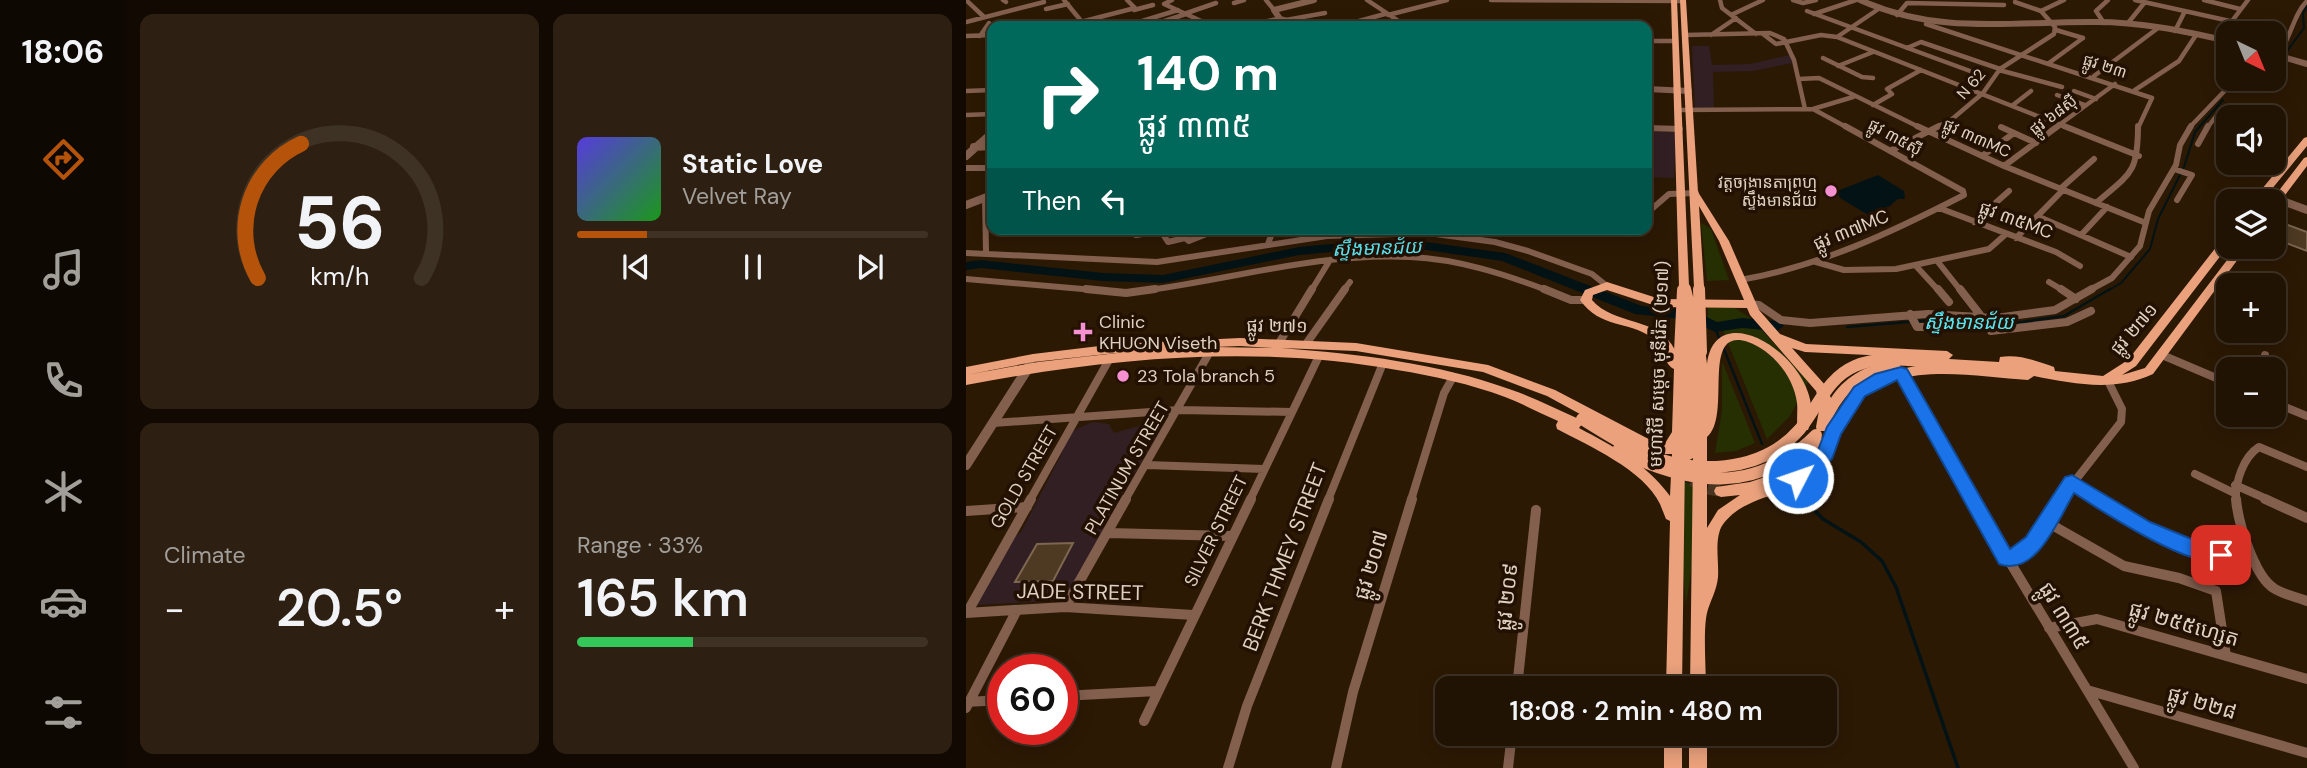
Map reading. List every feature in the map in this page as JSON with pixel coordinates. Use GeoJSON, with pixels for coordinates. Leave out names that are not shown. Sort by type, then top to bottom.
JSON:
{"type":"FeatureCollection","features":[{"type":"Feature","properties":{"kind":"main road","name":"មហាវិថី សម្តេច មុនីរ៉េត (២១៧)"},"geometry":{"type":"LineString","coordinates":[[1674,676],[1679,389],[1696,354],[1699,287],[1691,110],[1685,35],[1678,1]]}},
{"type":"Feature","properties":{"kind":"main road","name":"មហាវិថី សម្តេច មុនីរ៉េត (២១៧)"},"geometry":{"type":"LineString","coordinates":[[1678,1],[1676,41],[1684,286],[1696,354],[1702,442],[1698,676]]}},
{"type":"Feature","properties":{"kind":"main road"},"geometry":{"type":"LineString","coordinates":[[2267,189],[2307,140]]}},
{"type":"Feature","properties":{"kind":"main road"},"geometry":{"type":"LineString","coordinates":[[2285,189],[2307,160]]}},
{"type":"Feature","properties":{"kind":"main road"},"geometry":{"type":"LineString","coordinates":[[1696,193],[1724,242],[1751,308],[1822,389],[1826,405],[1826,454],[1809,471],[1736,505],[1719,518],[1712,538],[1710,582],[1698,617]]}},
{"type":"Feature","properties":{"kind":"main road","name":"ផ្លូវ ២៧១"},"geometry":{"type":"LineString","coordinates":[[2107,379],[2132,363],[2216,254]]}},
{"type":"Feature","properties":{"kind":"main road","name":"ផ្លូវ ២៧១"},"geometry":{"type":"LineString","coordinates":[[2107,379],[2141,376],[2162,355],[2233,259]]}},
{"type":"Feature","properties":{"kind":"main road"},"geometry":{"type":"LineString","coordinates":[[1679,389],[1672,353],[1660,338],[1648,329],[1593,310],[1586,300],[1592,290],[1606,286],[1659,303],[1751,308]]}},
{"type":"Feature","properties":{"kind":"main road"},"geometry":{"type":"LineString","coordinates":[[1773,334],[1805,348],[1877,350],[2027,362],[2067,376]]}},
{"type":"Feature","properties":{"kind":"main road"},"geometry":{"type":"LineString","coordinates":[[1688,456],[1696,354],[1732,338],[1753,339],[1768,347],[1797,380],[1804,405],[1803,427]]}},
{"type":"Feature","properties":{"kind":"main road","name":"ផ្លូវ ២៧១"},"geometry":{"type":"LineString","coordinates":[[966,380],[1030,363],[1279,343],[1390,352],[1457,371]]}},
{"type":"Feature","properties":{"kind":"main road","name":"ផ្លូវ ២៧១"},"geometry":{"type":"LineString","coordinates":[[966,371],[1116,348],[1213,348],[1384,362],[1457,371]]}},
{"type":"Feature","properties":{"kind":"main road"},"geometry":{"type":"LineString","coordinates":[[1457,371],[1579,422],[1653,458],[1705,467],[1756,459],[1784,445],[1803,427],[1829,385],[1854,366],[1887,359],[2014,377],[2039,374],[2107,379]]}},
{"type":"Feature","properties":{"kind":"main road"},"geometry":{"type":"LineString","coordinates":[[1721,491],[1749,487],[1791,472],[1818,450],[1839,394],[1860,376],[1892,368],[1930,365]]}},
{"type":"Feature","properties":{"kind":"main road"},"geometry":{"type":"LineString","coordinates":[[1579,422],[1650,467],[1672,475],[1703,479],[1737,478],[1774,469],[1802,451],[1859,392],[1881,378],[1930,365]]}},
{"type":"Feature","properties":{"kind":"main road"},"geometry":{"type":"LineString","coordinates":[[1457,371],[1484,368],[1541,389],[1653,449],[1668,450],[1678,433]]}},
{"type":"Feature","properties":{"kind":"main road"},"geometry":{"type":"LineString","coordinates":[[1457,371],[1544,415],[1646,477],[1666,497],[1676,530]]}},
{"type":"Feature","properties":{"kind":"main road"},"geometry":{"type":"LineString","coordinates":[[1673,746],[1673,768]]}},
{"type":"Feature","properties":{"kind":"main road"},"geometry":{"type":"LineString","coordinates":[[1698,746],[1698,768]]}},
{"type":"Feature","properties":{"kind":"street"},"geometry":{"type":"LineString","coordinates":[[967,0],[984,17]]}},
{"type":"Feature","properties":{"kind":"street"},"geometry":{"type":"LineString","coordinates":[[1046,9],[1077,0]]}},
{"type":"Feature","properties":{"kind":"street"},"geometry":{"type":"LineString","coordinates":[[1127,0],[1134,10]]}},
{"type":"Feature","properties":{"kind":"street"},"geometry":{"type":"LineString","coordinates":[[1172,0],[1164,4],[1201,21]]}},
{"type":"Feature","properties":{"kind":"street"},"geometry":{"type":"LineString","coordinates":[[1234,3],[1244,0]]}},
{"type":"Feature","properties":{"kind":"street"},"geometry":{"type":"LineString","coordinates":[[1266,0],[1286,21]]}},
{"type":"Feature","properties":{"kind":"street"},"geometry":{"type":"LineString","coordinates":[[1274,10],[1314,0]]}},
{"type":"Feature","properties":{"kind":"street"},"geometry":{"type":"LineString","coordinates":[[1367,0],[1398,21]]}},
{"type":"Feature","properties":{"kind":"street"},"geometry":{"type":"LineString","coordinates":[[1359,21],[1447,0]]}},
{"type":"Feature","properties":{"kind":"street"},"geometry":{"type":"LineString","coordinates":[[1491,0],[1678,1]]}},
{"type":"Feature","properties":{"kind":"street"},"geometry":{"type":"LineString","coordinates":[[1720,0],[1721,8],[1760,34]]}},
{"type":"Feature","properties":{"kind":"street"},"geometry":{"type":"LineString","coordinates":[[1712,34],[1763,0]]}},
{"type":"Feature","properties":{"kind":"street"},"geometry":{"type":"LineString","coordinates":[[1793,0],[1803,3],[1816,0]]}},
{"type":"Feature","properties":{"kind":"street"},"geometry":{"type":"LineString","coordinates":[[1814,14],[1858,0],[1877,10],[1926,24],[2129,23],[2216,39]]}},
{"type":"Feature","properties":{"kind":"street"},"geometry":{"type":"LineString","coordinates":[[2018,0],[2015,2],[2041,11],[2056,30],[2083,38],[2049,63]]}},
{"type":"Feature","properties":{"kind":"street"},"geometry":{"type":"LineString","coordinates":[[2041,11],[2064,0]]}},
{"type":"Feature","properties":{"kind":"street"},"geometry":{"type":"LineString","coordinates":[[2104,23],[2096,11],[2108,0]]}},
{"type":"Feature","properties":{"kind":"street"},"geometry":{"type":"LineString","coordinates":[[2135,0],[2228,21]]}},
{"type":"Feature","properties":{"kind":"street"},"geometry":{"type":"LineString","coordinates":[[2204,0],[2240,9]]}},
{"type":"Feature","properties":{"kind":"street"},"geometry":{"type":"LineString","coordinates":[[2233,21],[2248,0]]}},
{"type":"Feature","properties":{"kind":"street"},"geometry":{"type":"LineString","coordinates":[[2286,44],[2294,35],[2299,24],[2297,13],[2305,3],[2295,1]]}},
{"type":"Feature","properties":{"kind":"street"},"geometry":{"type":"LineString","coordinates":[[966,22],[1044,2]]}},
{"type":"Feature","properties":{"kind":"street"},"geometry":{"type":"LineString","coordinates":[[1066,2],[1081,21]]}},
{"type":"Feature","properties":{"kind":"street"},"geometry":{"type":"LineString","coordinates":[[1897,15],[1906,2],[1981,2],[2004,5]]}},
{"type":"Feature","properties":{"kind":"street"},"geometry":{"type":"LineString","coordinates":[[2129,23],[2145,2]]}},
{"type":"Feature","properties":{"kind":"street"},"geometry":{"type":"LineString","coordinates":[[1164,21],[1216,3]]}},
{"type":"Feature","properties":{"kind":"street"},"geometry":{"type":"LineString","coordinates":[[1088,21],[1153,5]]}},
{"type":"Feature","properties":{"kind":"street"},"geometry":{"type":"LineString","coordinates":[[1142,21],[1178,10]]}},
{"type":"Feature","properties":{"kind":"street"},"geometry":{"type":"LineString","coordinates":[[1837,37],[1877,10]]}},
{"type":"Feature","properties":{"kind":"street"},"geometry":{"type":"LineString","coordinates":[[1807,11],[1969,71]]}},
{"type":"Feature","properties":{"kind":"street"},"geometry":{"type":"LineString","coordinates":[[2175,31],[2185,11]]}},
{"type":"Feature","properties":{"kind":"street"},"geometry":{"type":"LineString","coordinates":[[1277,21],[1325,13]]}},
{"type":"Feature","properties":{"kind":"street","name":"ផ្លូវ ២៣"},"geometry":{"type":"LineString","coordinates":[[1926,24],[2094,76],[2135,90],[2153,100],[2138,125],[2139,156]]}},
{"type":"Feature","properties":{"kind":"street"},"geometry":{"type":"LineString","coordinates":[[980,36],[987,26]]}},
{"type":"Feature","properties":{"kind":"street"},"geometry":{"type":"LineString","coordinates":[[2094,76],[2158,29]]}},
{"type":"Feature","properties":{"kind":"street","name":"N 62"},"geometry":{"type":"LineString","coordinates":[[1890,150],[1930,133],[1951,120],[1983,93],[2000,70],[2056,30]]}},
{"type":"Feature","properties":{"kind":"street"},"geometry":{"type":"LineString","coordinates":[[966,36],[987,35]]}},
{"type":"Feature","properties":{"kind":"street"},"geometry":{"type":"LineString","coordinates":[[1685,35],[1777,35],[1788,43],[1809,109]]}},
{"type":"Feature","properties":{"kind":"street"},"geometry":{"type":"LineString","coordinates":[[1788,43],[1821,35],[1837,37],[2139,156],[2123,180],[2096,203]]}},
{"type":"Feature","properties":{"kind":"street"},"geometry":{"type":"LineString","coordinates":[[2135,90],[2179,61],[2196,35]]}},
{"type":"Feature","properties":{"kind":"street"},"geometry":{"type":"LineString","coordinates":[[1652,41],[1676,41]]}},
{"type":"Feature","properties":{"kind":"street"},"geometry":{"type":"LineString","coordinates":[[1907,48],[1921,41],[2000,70],[2062,87]]}},
{"type":"Feature","properties":{"kind":"street"},"geometry":{"type":"LineString","coordinates":[[1839,66],[1873,52]]}},
{"type":"Feature","properties":{"kind":"street"},"geometry":{"type":"LineString","coordinates":[[1823,58],[1863,78],[1873,78]]}},
{"type":"Feature","properties":{"kind":"street"},"geometry":{"type":"LineString","coordinates":[[2286,59],[2307,64]]}},
{"type":"Feature","properties":{"kind":"street"},"geometry":{"type":"LineString","coordinates":[[1873,105],[1892,94],[1887,89],[1921,70]]}},
{"type":"Feature","properties":{"kind":"street","name":"ផ្លូវ ៣៣MC"},"geometry":{"type":"LineString","coordinates":[[1799,79],[1816,77],[1853,97],[2004,166],[2146,223]]}},
{"type":"Feature","properties":{"kind":"street","name":"ផ្លូវ ៦៨ស៊ី"},"geometry":{"type":"LineString","coordinates":[[2004,166],[2115,84]]}},
{"type":"Feature","properties":{"kind":"street"},"geometry":{"type":"LineString","coordinates":[[1652,89],[1689,91]]}},
{"type":"Feature","properties":{"kind":"street"},"geometry":{"type":"LineString","coordinates":[[966,91],[987,90]]}},
{"type":"Feature","properties":{"kind":"street"},"geometry":{"type":"LineString","coordinates":[[2013,106],[2031,91]]}},
{"type":"Feature","properties":{"kind":"street"},"geometry":{"type":"LineString","coordinates":[[2074,91],[2096,99]]}},
{"type":"Feature","properties":{"kind":"street"},"geometry":{"type":"LineString","coordinates":[[1991,331],[2055,310],[2112,278],[2140,246],[2149,211],[2177,169],[2189,132],[2225,91]]}},
{"type":"Feature","properties":{"kind":"street"},"geometry":{"type":"LineString","coordinates":[[2057,95],[2085,106]]}},
{"type":"Feature","properties":{"kind":"street"},"geometry":{"type":"LineString","coordinates":[[1679,110],[1809,109],[1853,97]]}},
{"type":"Feature","properties":{"kind":"street","name":"ផ្លូវ ៣៥ស៊ី"},"geometry":{"type":"LineString","coordinates":[[1809,109],[1964,191]]}},
{"type":"Feature","properties":{"kind":"street"},"geometry":{"type":"LineString","coordinates":[[966,115],[987,114]]}},
{"type":"Feature","properties":{"kind":"street"},"geometry":{"type":"LineString","coordinates":[[2198,144],[2199,135],[2216,115]]}},
{"type":"Feature","properties":{"kind":"street"},"geometry":{"type":"LineString","coordinates":[[2001,127],[2036,143]]}},
{"type":"Feature","properties":{"kind":"street"},"geometry":{"type":"LineString","coordinates":[[1652,128],[1680,129]]}},
{"type":"Feature","properties":{"kind":"street"},"geometry":{"type":"LineString","coordinates":[[2189,132],[2199,135]]}},
{"type":"Feature","properties":{"kind":"street"},"geometry":{"type":"LineString","coordinates":[[1982,156],[2014,133]]}},
{"type":"Feature","properties":{"kind":"street"},"geometry":{"type":"LineString","coordinates":[[966,156],[987,137]]}},
{"type":"Feature","properties":{"kind":"street"},"geometry":{"type":"LineString","coordinates":[[966,147],[987,146]]}},
{"type":"Feature","properties":{"kind":"street"},"geometry":{"type":"LineString","coordinates":[[2016,238],[2094,159]]}},
{"type":"Feature","properties":{"kind":"street"},"geometry":{"type":"LineString","coordinates":[[966,168],[987,167]]}},
{"type":"Feature","properties":{"kind":"street"},"geometry":{"type":"LineString","coordinates":[[2177,169],[2191,176],[2177,200]]}},
{"type":"Feature","properties":{"kind":"street","name":"ផ្លូវ ៣៧MC"},"geometry":{"type":"LineString","coordinates":[[1740,280],[1816,262],[1939,208],[1964,195],[1964,191]]}},
{"type":"Feature","properties":{"kind":"street"},"geometry":{"type":"LineString","coordinates":[[1974,222],[2009,191]]}},
{"type":"Feature","properties":{"kind":"street"},"geometry":{"type":"LineString","coordinates":[[1652,208],[1663,198],[1696,193]]}},
{"type":"Feature","properties":{"kind":"street"},"geometry":{"type":"LineString","coordinates":[[966,205],[987,197]]}},
{"type":"Feature","properties":{"kind":"street"},"geometry":{"type":"LineString","coordinates":[[2286,205],[2307,210]]}},
{"type":"Feature","properties":{"kind":"street"},"geometry":{"type":"LineString","coordinates":[[2082,234],[2107,207]]}},
{"type":"Feature","properties":{"kind":"street","name":"ផ្លូវ ៣៥MC"},"geometry":{"type":"LineString","coordinates":[[1939,208],[2056,252],[2080,266]]}},
{"type":"Feature","properties":{"kind":"street"},"geometry":{"type":"LineString","coordinates":[[2037,216],[2131,257]]}},
{"type":"Feature","properties":{"kind":"street"},"geometry":{"type":"LineString","coordinates":[[986,251],[987,233]]}},
{"type":"Feature","properties":{"kind":"street"},"geometry":{"type":"LineString","coordinates":[[1816,262],[1844,270],[1875,271],[1916,266],[1989,249],[2006,234]]}},
{"type":"Feature","properties":{"kind":"street"},"geometry":{"type":"LineString","coordinates":[[1164,235],[1168,242],[1185,238],[1189,241],[1204,235]]}},
{"type":"Feature","properties":{"kind":"street"},"geometry":{"type":"LineString","coordinates":[[1268,244],[1271,235]]}},
{"type":"Feature","properties":{"kind":"street"},"geometry":{"type":"LineString","coordinates":[[1294,239],[1300,235]]}},
{"type":"Feature","properties":{"kind":"street"},"geometry":{"type":"LineString","coordinates":[[966,253],[986,251],[1155,262],[1294,239],[1346,235]]}},
{"type":"Feature","properties":{"kind":"street"},"geometry":{"type":"LineString","coordinates":[[1443,235],[1514,246],[1594,276],[1606,286]]}},
{"type":"Feature","properties":{"kind":"street"},"geometry":{"type":"LineString","coordinates":[[966,279],[1126,293],[1208,283],[1278,267],[1330,260],[1410,257],[1446,261],[1515,277],[1571,300],[1586,300]]}},
{"type":"Feature","properties":{"kind":"street"},"geometry":{"type":"LineString","coordinates":[[1279,343],[1330,260]]}},
{"type":"Feature","properties":{"kind":"street"},"geometry":{"type":"LineString","coordinates":[[1938,262],[1981,316]]}},
{"type":"Feature","properties":{"kind":"street"},"geometry":{"type":"LineString","coordinates":[[1916,266],[1948,302]]}},
{"type":"Feature","properties":{"kind":"street"},"geometry":{"type":"LineString","coordinates":[[1306,344],[1350,282]]}},
{"type":"Feature","properties":{"kind":"street"},"geometry":{"type":"LineString","coordinates":[[2049,282],[2076,299]]}},
{"type":"Feature","properties":{"kind":"street"},"geometry":{"type":"LineString","coordinates":[[1751,308],[1759,305],[1786,321],[1810,323],[1981,316],[2022,322],[2067,322],[2091,311]]}},
{"type":"Feature","properties":{"kind":"street"},"geometry":{"type":"LineString","coordinates":[[1913,319],[1953,327]]}},
{"type":"Feature","properties":{"kind":"street","name":"PLATINUM STREET"},"geometry":{"type":"LineString","coordinates":[[1065,607],[1213,348]]}},
{"type":"Feature","properties":{"kind":"street"},"geometry":{"type":"LineString","coordinates":[[2162,355],[2216,378]]}},
{"type":"Feature","properties":{"kind":"street","name":"SILVER STREET"},"geometry":{"type":"LineString","coordinates":[[1144,721],[1319,356]]}},
{"type":"Feature","properties":{"kind":"street","name":"GOLD STREET"},"geometry":{"type":"LineString","coordinates":[[966,612],[1110,358]]}},
{"type":"Feature","properties":{"kind":"street","name":"BERK THMEY STREET"},"geometry":{"type":"LineString","coordinates":[[1228,768],[1247,706],[1384,362]]}},
{"type":"Feature","properties":{"kind":"street"},"geometry":{"type":"LineString","coordinates":[[966,465],[1030,363]]}},
{"type":"Feature","properties":{"kind":"street","name":"ផ្លូវ ២០៧"},"geometry":{"type":"LineString","coordinates":[[1336,768],[1353,692],[1444,393],[1457,371]]}},
{"type":"Feature","properties":{"kind":"street","name":"ផ្លូវ ៣៣៥"},"geometry":{"type":"LineString","coordinates":[[1901,373],[2006,558],[2134,768]]}},
{"type":"Feature","properties":{"kind":"street"},"geometry":{"type":"LineString","coordinates":[[2006,558],[2020,556],[2033,543],[2072,482],[2121,422],[2123,409],[2107,379]]}},
{"type":"Feature","properties":{"kind":"street"},"geometry":{"type":"LineString","coordinates":[[2286,407],[2307,416]]}},
{"type":"Feature","properties":{"kind":"street"},"geometry":{"type":"LineString","coordinates":[[993,423],[1179,410],[1292,412]]}},
{"type":"Feature","properties":{"kind":"street"},"geometry":{"type":"LineString","coordinates":[[2307,467],[2259,447],[2253,451],[2235,489],[2238,524],[2267,583],[2276,590],[2307,601]]}},
{"type":"Feature","properties":{"kind":"street"},"geometry":{"type":"LineString","coordinates":[[1147,465],[1264,469]]}},
{"type":"Feature","properties":{"kind":"street"},"geometry":{"type":"LineString","coordinates":[[2195,474],[2306,518],[2307,529]]}},
{"type":"Feature","properties":{"kind":"street"},"geometry":{"type":"LineString","coordinates":[[2072,482],[2163,537],[2186,546],[2255,563]]}},
{"type":"Feature","properties":{"kind":"street"},"geometry":{"type":"LineString","coordinates":[[966,511],[1027,507]]}},
{"type":"Feature","properties":{"kind":"street","name":"ផ្លូវ ២០៩"},"geometry":{"type":"LineString","coordinates":[[1518,676],[1535,510]]}},
{"type":"Feature","properties":{"kind":"street"},"geometry":{"type":"LineString","coordinates":[[2045,522],[2124,566],[2189,581],[2216,591],[2226,656]]}},
{"type":"Feature","properties":{"kind":"street"},"geometry":{"type":"LineString","coordinates":[[1108,533],[1231,536]]}},
{"type":"Feature","properties":{"kind":"street","name":"JADE STREET"},"geometry":{"type":"LineString","coordinates":[[966,612],[1065,607],[1193,615]]}},
{"type":"Feature","properties":{"kind":"street"},"geometry":{"type":"LineString","coordinates":[[967,704],[1017,610]]}},
{"type":"Feature","properties":{"kind":"street","name":"ផ្លូវ ២៥៥ហ្សេត"},"geometry":{"type":"LineString","coordinates":[[2049,628],[2097,619],[2307,679]]}},
{"type":"Feature","properties":{"kind":"street","name":"ផ្លូវ ២២៨"},"geometry":{"type":"LineString","coordinates":[[2087,690],[2307,753]]}},
{"type":"Feature","properties":{"kind":"street"},"geometry":{"type":"LineString","coordinates":[[1078,695],[1157,691]]}},
{"type":"Feature","properties":{"kind":"street"},"geometry":{"type":"LineString","coordinates":[[967,704],[987,702]]}},
{"type":"Feature","properties":{"kind":"street"},"geometry":{"type":"LineString","coordinates":[[1508,768],[1511,746]]}},
{"type":"Feature","properties":{"kind":"shaded area"},"geometry":{"type":"Polygon","coordinates":[[[1692,46],[1709,46],[1712,65],[1750,64],[1790,55],[1792,63],[1753,71],[1713,72],[1714,108],[1695,108],[1692,46]]]}},
{"type":"Feature","properties":{"kind":"shaded area"},"geometry":{"type":"Polygon","coordinates":[[[1652,131],[1676,132],[1674,178],[1652,177],[1652,131]]]}},
{"type":"Feature","properties":{"kind":"shaded area"},"geometry":{"type":"Polygon","coordinates":[[[1878,175],[1904,191],[1905,199],[1898,199],[1890,206],[1868,215],[1840,198],[1837,191],[1878,175]]]}},
{"type":"Feature","properties":{"kind":"shaded area"},"geometry":{"type":"Polygon","coordinates":[[[1093,422],[1109,424],[1114,433],[1153,422],[1162,427],[1103,526],[1105,529],[1069,600],[972,605],[1013,538],[1021,532],[1062,453],[1063,441],[1076,429],[1093,422]]]}},
{"type":"Feature","properties":{"kind":"green space"},"geometry":{"type":"Polygon","coordinates":[[[1701,223],[1711,229],[1729,280],[1707,281],[1701,223]]]}},
{"type":"Feature","properties":{"kind":"green space"},"geometry":{"type":"Polygon","coordinates":[[[1708,306],[1732,306],[1753,320],[1715,323],[1708,319],[1708,306]]]}},
{"type":"Feature","properties":{"kind":"green space"},"geometry":{"type":"Polygon","coordinates":[[[1759,327],[1808,382],[1790,416],[1767,439],[1722,328],[1759,327]]]}},
{"type":"Feature","properties":{"kind":"green space"},"geometry":{"type":"Polygon","coordinates":[[[1722,361],[1755,443],[1736,451],[1715,453],[1722,411],[1722,361]]]}},
{"type":"Feature","properties":{"kind":"green space"},"geometry":{"type":"Polygon","coordinates":[[[1682,479],[1696,489],[1693,559],[1686,604],[1682,558],[1682,479]]]}},
{"type":"Feature","properties":{"kind":"building"},"geometry":{"type":"Polygon","coordinates":[[[2286,224],[2307,232],[2307,251],[2286,243],[2286,224]]]}},
{"type":"Feature","properties":{"kind":"building"},"geometry":{"type":"Polygon","coordinates":[[[1073,543],[1053,581],[1015,582],[1037,544],[1073,543]]]}},
{"type":"Feature","properties":{"kind":"waterway","name":"ស្ទឹងមានជ័យ"},"geometry":{"type":"LineString","coordinates":[[2287,51],[2304,28],[2303,13],[2307,6]]}},
{"type":"Feature","properties":{"kind":"waterway","name":"ស្ទឹងមានជ័យ"},"geometry":{"type":"LineString","coordinates":[[2107,291],[2121,283],[2150,249],[2158,219],[2184,167],[2195,132],[2223,100]]}},
{"type":"Feature","properties":{"kind":"waterway","name":"ស្ទឹងមានជ័យ"},"geometry":{"type":"LineString","coordinates":[[966,266],[981,264],[1103,277],[1163,279],[1299,251],[1364,245],[1426,246],[1505,257],[1640,311],[1693,315],[1715,327],[1742,323],[1777,326]]}},
{"type":"Feature","properties":{"kind":"waterway","name":"ស្ទឹងមានជ័យ"},"geometry":{"type":"LineString","coordinates":[[1847,327],[1932,320],[2000,325],[2064,316],[2110,289]]}},
{"type":"Feature","properties":{"kind":"waterway"},"geometry":{"type":"LineString","coordinates":[[1715,327],[1720,341]]}},
{"type":"Feature","properties":{"kind":"waterway"},"geometry":{"type":"LineString","coordinates":[[1723,347],[1762,444]]}},
{"type":"Feature","properties":{"kind":"waterway"},"geometry":{"type":"LineString","coordinates":[[1792,488],[1823,519],[1861,542],[1882,561],[1896,587],[1958,768]]}},
{"type":"Feature","properties":{"kind":"tunnel"},"geometry":{"type":"LineString","coordinates":[[1692,480],[1705,488],[1721,491]]}},
{"type":"Feature","properties":{"kind":"place","name":"វត្តចង្ក្រានតាព្រហ្ម ស្ទឹងមានជ័យ"},"geometry":{"type":"Point","coordinates":[1831,191]}},
{"type":"Feature","properties":{"kind":"place","name":"Clinic KHUON Viseth"},"geometry":{"type":"Point","coordinates":[1083,332]}},
{"type":"Feature","properties":{"kind":"place","name":"23 Tola branch 5"},"geometry":{"type":"Point","coordinates":[1123,376]}},
{"type":"Feature","properties":{"kind":"route"},"geometry":{"type":"LineString","coordinates":[[1798,478],[1826,454],[1833,432],[1859,392],[1881,378],[1901,373],[2006,558],[2020,556],[2033,543],[2072,482],[2163,537],[2221,555]]}}]}
